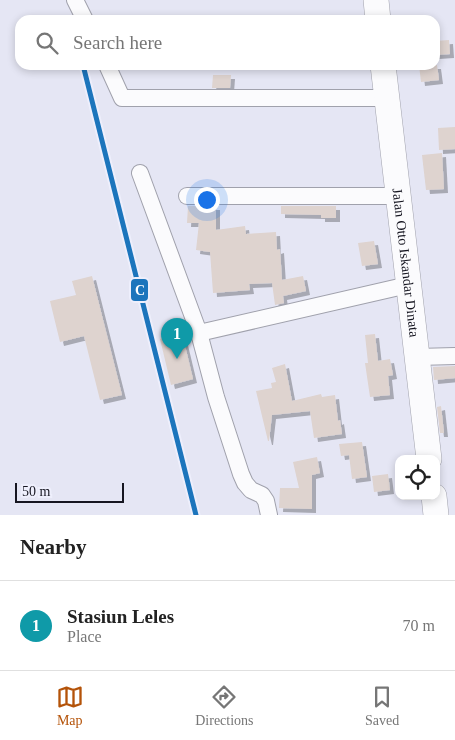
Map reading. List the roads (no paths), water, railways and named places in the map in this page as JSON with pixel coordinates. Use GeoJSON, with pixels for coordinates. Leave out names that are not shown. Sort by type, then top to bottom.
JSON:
{"type":"FeatureCollection","features":[{"type":"Feature","properties":{"kind":"main road"},"geometry":{"type":"LineString","coordinates":[[376,0],[378,15]]}},
{"type":"Feature","properties":{"kind":"main road","name":"Jalan Otto Iskandar Dinata"},"geometry":{"type":"LineString","coordinates":[[384,70],[429,455]]}},
{"type":"Feature","properties":{"kind":"main road"},"geometry":{"type":"LineString","coordinates":[[434,500],[436,515]]}},
{"type":"Feature","properties":{"kind":"street"},"geometry":{"type":"LineString","coordinates":[[75,0],[83,15]]}},
{"type":"Feature","properties":{"kind":"street"},"geometry":{"type":"LineString","coordinates":[[109,70],[122,98],[387,98]]}},
{"type":"Feature","properties":{"kind":"street"},"geometry":{"type":"LineString","coordinates":[[140,173],[199,333],[216,397],[241,474],[251,490],[262,495],[266,501],[269,515]]}},
{"type":"Feature","properties":{"kind":"street"},"geometry":{"type":"LineString","coordinates":[[187,196],[398,196]]}},
{"type":"Feature","properties":{"kind":"street"},"geometry":{"type":"LineString","coordinates":[[199,333],[408,285]]}},
{"type":"Feature","properties":{"kind":"street"},"geometry":{"type":"LineString","coordinates":[[417,357],[455,356]]}},
{"type":"Feature","properties":{"kind":"place","name":"Stasiun Leles"},"geometry":{"type":"Point","coordinates":[177,359]}}]}
